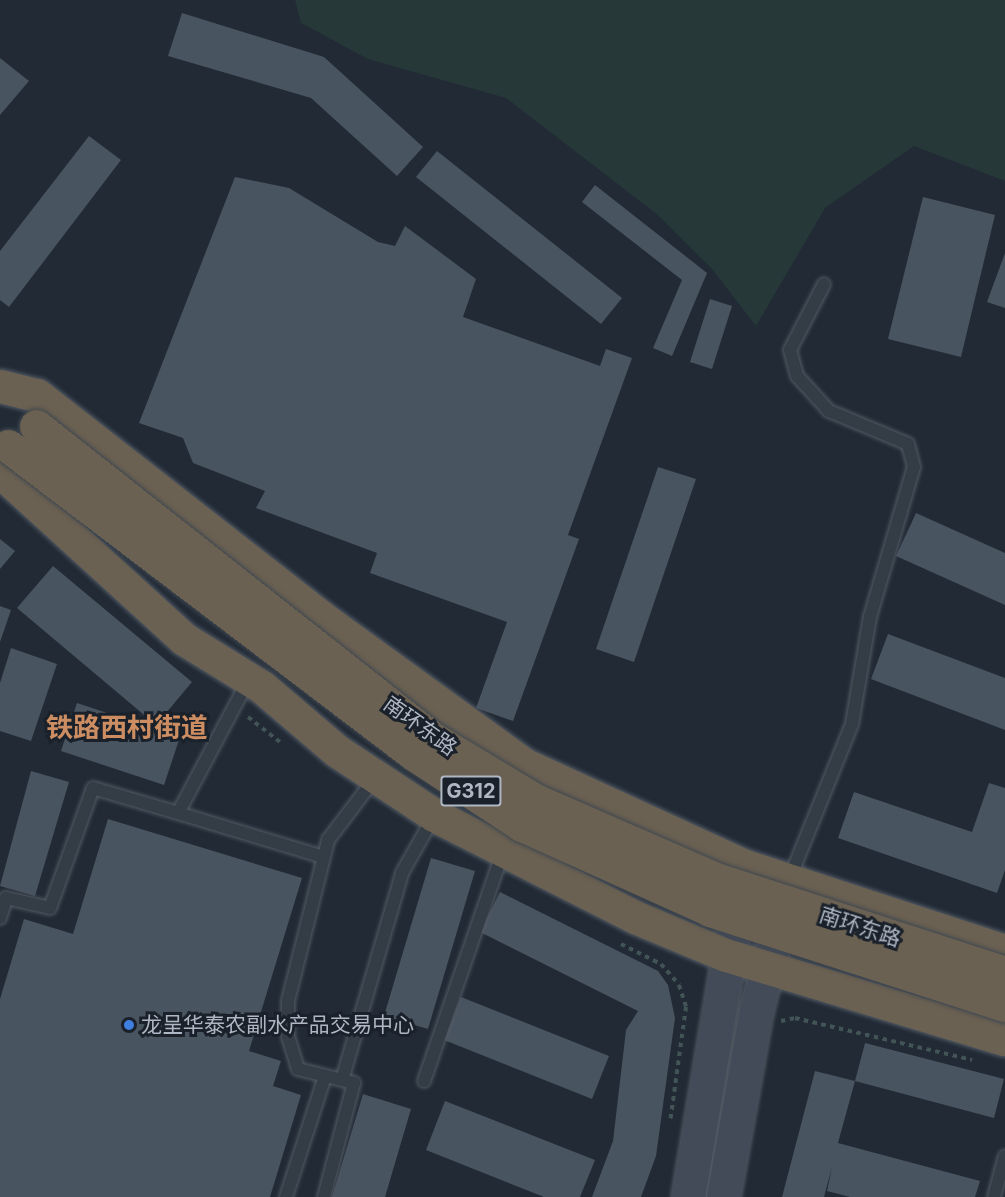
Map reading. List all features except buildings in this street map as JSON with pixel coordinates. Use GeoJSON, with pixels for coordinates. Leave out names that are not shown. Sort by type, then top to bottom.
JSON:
{"type":"FeatureCollection","features":[{"type":"Feature","properties":{"kind":"highway"},"geometry":{"type":"LineString","coordinates":[[0,386],[37,394],[321,617],[523,764],[745,866],[1005,951]]}},
{"type":"Feature","properties":{"kind":"highway","name":"南环东路"},"geometry":{"type":"LineString","coordinates":[[0,403],[36,426],[432,738],[535,800],[716,879],[1005,973]]}},
{"type":"Feature","properties":{"kind":"highway"},"geometry":{"type":"LineString","coordinates":[[3,453],[184,639],[249,679],[376,777],[434,815],[503,851],[726,955],[1005,1039]]}},
{"type":"Feature","properties":{"kind":"highway","name":"南环东路"},"geometry":{"type":"LineString","coordinates":[[3,453],[415,755],[522,825],[710,910],[1005,1005]]}},
{"type":"Feature","properties":{"kind":"street"},"geometry":{"type":"LineString","coordinates":[[688,1197],[726,955],[745,866]]}},
{"type":"Feature","properties":{"kind":"street"},"geometry":{"type":"LineString","coordinates":[[723,1197],[768,967],[789,880]]}},
{"type":"Feature","properties":{"kind":"lane"},"geometry":{"type":"LineString","coordinates":[[789,880],[852,724],[870,617],[914,467],[909,444],[830,411],[797,376],[790,350],[824,284]]}},
{"type":"Feature","properties":{"kind":"lane"},"geometry":{"type":"LineString","coordinates":[[178,813],[249,679]]}},
{"type":"Feature","properties":{"kind":"lane"},"geometry":{"type":"LineString","coordinates":[[324,1197],[354,1083],[298,1069],[288,1036],[288,1001],[328,840],[376,777]]}},
{"type":"Feature","properties":{"kind":"lane"},"geometry":{"type":"LineString","coordinates":[[0,918],[6,898],[50,908],[93,788],[324,857]]}},
{"type":"Feature","properties":{"kind":"lane"},"geometry":{"type":"LineString","coordinates":[[342,1080],[402,873],[434,815]]}},
{"type":"Feature","properties":{"kind":"lane"},"geometry":{"type":"LineString","coordinates":[[423,1081],[503,851]]}},
{"type":"Feature","properties":{"kind":"lane"},"geometry":{"type":"LineString","coordinates":[[286,1197],[325,1076]]}},
{"type":"Feature","properties":{"kind":"lane"},"geometry":{"type":"LineString","coordinates":[[994,1197],[1005,1156]]}},
{"type":"Feature","properties":{"kind":"path"},"geometry":{"type":"LineString","coordinates":[[609,938],[661,964],[679,985],[686,1007],[669,1126]]}},
{"type":"Feature","properties":{"kind":"path"},"geometry":{"type":"LineString","coordinates":[[774,1027],[795,1018],[983,1063]]}},
{"type":"Feature","properties":{"kind":"shaded area"},"geometry":{"type":"Polygon","coordinates":[[[295,0],[1005,0],[1005,181],[914,146],[825,208],[756,326],[712,269],[658,215],[506,98],[368,59],[301,23],[295,0]]]}},
{"type":"Feature","properties":{"kind":"place","name":"龙呈华泰农副水产品交易中心"},"geometry":{"type":"Point","coordinates":[129,1025]}},
{"type":"Feature","properties":{"kind":"district","name":"铁路西村街道"},"geometry":{"type":"Point","coordinates":[127,728]}}]}
